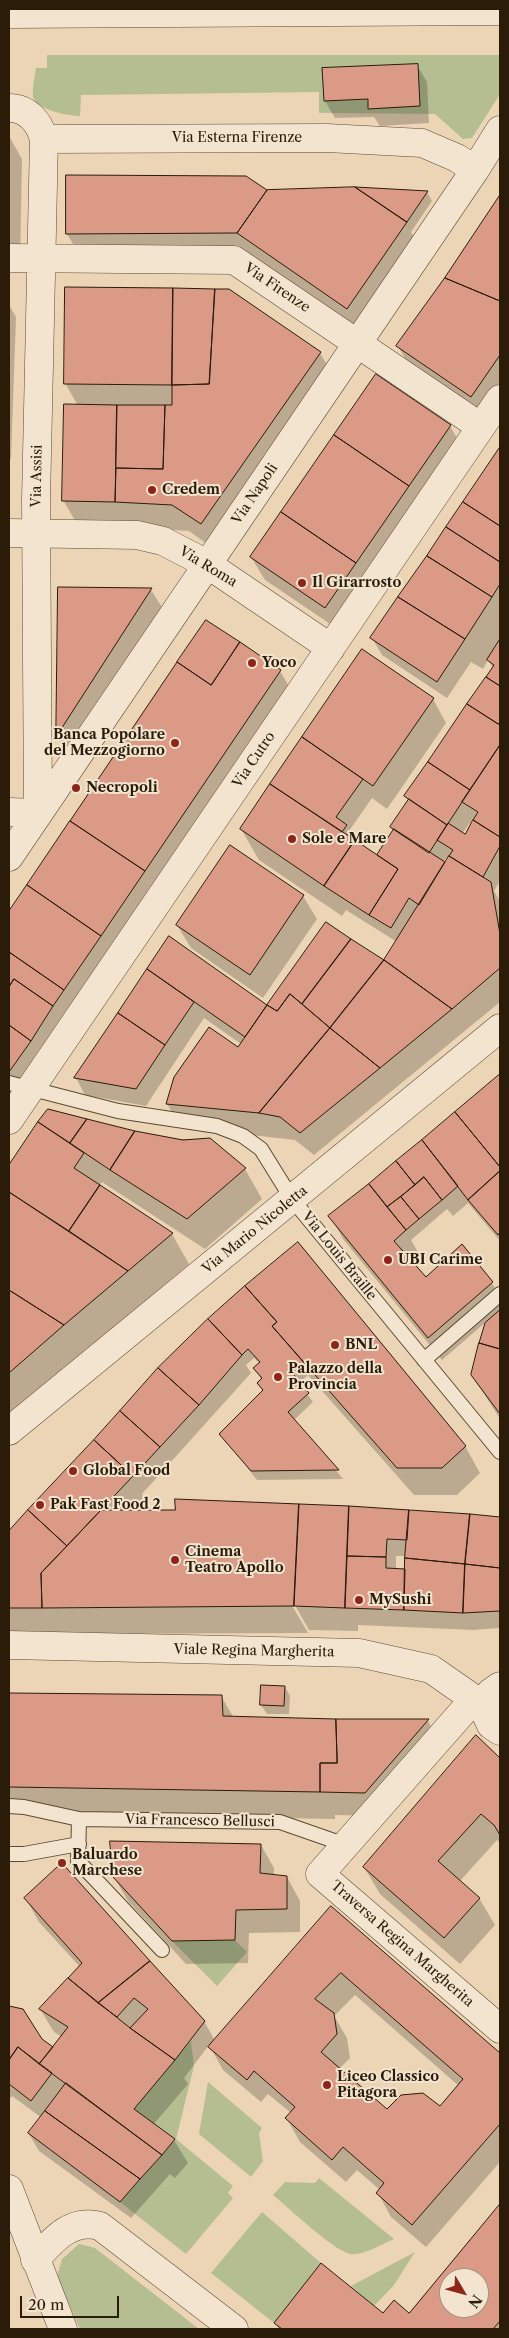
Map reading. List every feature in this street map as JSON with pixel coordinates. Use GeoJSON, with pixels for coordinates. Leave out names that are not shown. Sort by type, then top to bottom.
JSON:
{"type":"FeatureCollection","features":[{"type":"Feature","properties":{"kind":"street"},"geometry":{"type":"LineString","coordinates":[[9,14],[500,11]]}},
{"type":"Feature","properties":{"kind":"street"},"geometry":{"type":"LineString","coordinates":[[9,108],[18,108],[40,124],[44,139]]}},
{"type":"Feature","properties":{"kind":"street","name":"Via Napoli"},"geometry":{"type":"LineString","coordinates":[[9,857],[475,170],[500,130]]}},
{"type":"Feature","properties":{"kind":"street","name":"Via Esterna Firenze"},"geometry":{"type":"LineString","coordinates":[[44,139],[327,138],[422,143],[458,158],[475,170]]}},
{"type":"Feature","properties":{"kind":"street","name":"Via Assisi"},"geometry":{"type":"LineString","coordinates":[[38,813],[36,533],[40,258],[44,139]]}},
{"type":"Feature","properties":{"kind":"street","name":"Via Firenze"},"geometry":{"type":"LineString","coordinates":[[9,258],[234,260],[481,426]]}},
{"type":"Feature","properties":{"kind":"street","name":"Via Cutro"},"geometry":{"type":"LineString","coordinates":[[9,1120],[20,1085],[331,648],[500,399]]}},
{"type":"Feature","properties":{"kind":"street","name":"Via Roma"},"geometry":{"type":"LineString","coordinates":[[9,532],[137,535],[163,541],[207,564],[331,648]]}},
{"type":"Feature","properties":{"kind":"street"},"geometry":{"type":"LineString","coordinates":[[9,812],[38,813]]}},
{"type":"Feature","properties":{"kind":"street","name":"Via Mario Nicoletta"},"geometry":{"type":"LineString","coordinates":[[9,1431],[500,1028]]}},
{"type":"Feature","properties":{"kind":"street","name":"Viale Regina Margherita"},"geometry":{"type":"LineString","coordinates":[[9,1645],[360,1653],[431,1669],[492,1698]]}},
{"type":"Feature","properties":{"kind":"street","name":"Traversa Regina Margherita"},"geometry":{"type":"LineString","coordinates":[[492,1698],[346,1845],[320,1874],[500,2029]]}},
{"type":"Feature","properties":{"kind":"street"},"geometry":{"type":"LineString","coordinates":[[9,2189],[63,2329]]}},
{"type":"Feature","properties":{"kind":"street"},"geometry":{"type":"LineString","coordinates":[[35,2260],[61,2234],[76,2226],[88,2223],[100,2226],[234,2329]]}},
{"type":"Feature","properties":{"kind":"lane","name":"Via Louis Braille"},"geometry":{"type":"LineString","coordinates":[[20,1085],[118,1111],[217,1126],[243,1136],[261,1149],[292,1199],[500,1452]]}},
{"type":"Feature","properties":{"kind":"lane"},"geometry":{"type":"LineString","coordinates":[[424,1360],[500,1294]]}},
{"type":"Feature","properties":{"kind":"lane","name":"Via Francesco Bellusci"},"geometry":{"type":"LineString","coordinates":[[9,1806],[24,1807],[79,1819],[280,1822],[346,1845]]}},
{"type":"Feature","properties":{"kind":"lane"},"geometry":{"type":"LineString","coordinates":[[79,1819],[78,1861],[162,1950]]}},
{"type":"Feature","properties":{"kind":"lane"},"geometry":{"type":"LineString","coordinates":[[9,1854],[24,1854],[79,1844]]}},
{"type":"Feature","properties":{"kind":"green space"},"geometry":{"type":"Polygon","coordinates":[[[47,55],[500,55],[500,94],[472,138],[463,139],[435,114],[319,113],[319,92],[81,95],[80,116],[75,116],[47,109],[36,102],[33,97],[36,68],[47,68],[47,55]]]}},
{"type":"Feature","properties":{"kind":"green space"},"geometry":{"type":"Polygon","coordinates":[[[235,1940],[247,1952],[217,1986],[172,1941],[235,1940]]]}},
{"type":"Feature","properties":{"kind":"green space"},"geometry":{"type":"Polygon","coordinates":[[[191,2041],[194,2066],[176,2139],[233,2186],[228,2193],[233,2198],[186,2254],[120,2202],[175,2140],[134,2109],[191,2041]]]}},
{"type":"Feature","properties":{"kind":"green space"},"geometry":{"type":"Polygon","coordinates":[[[208,2082],[262,2128],[259,2133],[263,2161],[251,2177],[199,2134],[208,2082]]]}},
{"type":"Feature","properties":{"kind":"green space"},"geometry":{"type":"Polygon","coordinates":[[[319,2178],[394,2239],[367,2251],[350,2254],[342,2251],[322,2237],[273,2195],[285,2182],[315,2183],[319,2178]]]}},
{"type":"Feature","properties":{"kind":"green space"},"geometry":{"type":"Polygon","coordinates":[[[262,2212],[321,2263],[274,2323],[211,2273],[262,2212]]]}},
{"type":"Feature","properties":{"kind":"green space"},"geometry":{"type":"Polygon","coordinates":[[[79,2244],[95,2248],[199,2329],[80,2329],[57,2277],[62,2259],[79,2244]]]}},
{"type":"Feature","properties":{"kind":"green space"},"geometry":{"type":"Polygon","coordinates":[[[415,2252],[394,2285],[374,2306],[351,2286],[415,2252]]]}},
{"type":"Feature","properties":{"kind":"building"},"geometry":{"type":"Polygon","coordinates":[[[418,64],[420,106],[368,109],[368,99],[324,101],[322,68],[418,64]]]}},
{"type":"Feature","properties":{"kind":"building"},"geometry":{"type":"Polygon","coordinates":[[[66,175],[246,176],[267,190],[237,233],[66,234],[66,175]]]}},
{"type":"Feature","properties":{"kind":"building"},"geometry":{"type":"Polygon","coordinates":[[[355,187],[407,222],[347,309],[237,233],[267,190],[355,187]]]}},
{"type":"Feature","properties":{"kind":"building"},"geometry":{"type":"Polygon","coordinates":[[[355,187],[428,191],[407,222],[355,187]]]}},
{"type":"Feature","properties":{"kind":"building"},"geometry":{"type":"Polygon","coordinates":[[[500,195],[500,301],[445,278],[500,195]]]}},
{"type":"Feature","properties":{"kind":"building"},"geometry":{"type":"Polygon","coordinates":[[[445,278],[500,301],[500,355],[471,397],[396,346],[445,278]]]}},
{"type":"Feature","properties":{"kind":"building"},"geometry":{"type":"Polygon","coordinates":[[[65,287],[173,288],[172,385],[64,384],[65,287]]]}},
{"type":"Feature","properties":{"kind":"building"},"geometry":{"type":"Polygon","coordinates":[[[173,288],[215,289],[209,384],[172,385],[173,288]]]}},
{"type":"Feature","properties":{"kind":"building"},"geometry":{"type":"Polygon","coordinates":[[[215,289],[229,289],[321,352],[201,524],[172,505],[115,502],[116,468],[163,469],[165,405],[172,405],[172,385],[209,384],[215,289]]]}},
{"type":"Feature","properties":{"kind":"building"},"geometry":{"type":"Polygon","coordinates":[[[376,374],[451,425],[409,486],[334,435],[376,374]]]}},
{"type":"Feature","properties":{"kind":"building"},"geometry":{"type":"Polygon","coordinates":[[[64,404],[117,405],[115,502],[62,501],[64,404]]]}},
{"type":"Feature","properties":{"kind":"building"},"geometry":{"type":"Polygon","coordinates":[[[117,405],[165,405],[163,469],[116,468],[117,405]]]}},
{"type":"Feature","properties":{"kind":"building"},"geometry":{"type":"Polygon","coordinates":[[[334,435],[409,486],[356,563],[281,512],[334,435]]]}},
{"type":"Feature","properties":{"kind":"building"},"geometry":{"type":"Polygon","coordinates":[[[500,447],[500,526],[463,502],[500,447]]]}},
{"type":"Feature","properties":{"kind":"building"},"geometry":{"type":"Polygon","coordinates":[[[463,502],[500,526],[500,562],[446,527],[463,502]]]}},
{"type":"Feature","properties":{"kind":"building"},"geometry":{"type":"Polygon","coordinates":[[[281,512],[356,563],[325,608],[250,557],[281,512]]]}},
{"type":"Feature","properties":{"kind":"building"},"geometry":{"type":"Polygon","coordinates":[[[446,527],[500,562],[500,584],[492,597],[427,556],[446,527]]]}},
{"type":"Feature","properties":{"kind":"building"},"geometry":{"type":"Polygon","coordinates":[[[427,556],[492,597],[465,639],[398,597],[427,556]]]}},
{"type":"Feature","properties":{"kind":"building"},"geometry":{"type":"Polygon","coordinates":[[[58,587],[152,588],[56,737],[58,587]]]}},
{"type":"Feature","properties":{"kind":"building"},"geometry":{"type":"Polygon","coordinates":[[[398,597],[465,639],[437,682],[370,638],[398,597]]]}},
{"type":"Feature","properties":{"kind":"building"},"geometry":{"type":"Polygon","coordinates":[[[206,620],[240,642],[211,685],[177,662],[206,620]]]}},
{"type":"Feature","properties":{"kind":"building"},"geometry":{"type":"Polygon","coordinates":[[[500,639],[500,686],[486,677],[494,665],[487,660],[500,639]]]}},
{"type":"Feature","properties":{"kind":"building"},"geometry":{"type":"Polygon","coordinates":[[[240,642],[281,670],[145,871],[70,821],[177,662],[211,685],[240,642]]]}},
{"type":"Feature","properties":{"kind":"building"},"geometry":{"type":"Polygon","coordinates":[[[362,649],[434,698],[373,786],[302,737],[362,649]]]}},
{"type":"Feature","properties":{"kind":"building"},"geometry":{"type":"Polygon","coordinates":[[[486,677],[500,686],[500,722],[498,724],[467,704],[486,677]]]}},
{"type":"Feature","properties":{"kind":"building"},"geometry":{"type":"Polygon","coordinates":[[[467,704],[500,725],[500,745],[470,790],[428,762],[467,704]]]}},
{"type":"Feature","properties":{"kind":"building"},"geometry":{"type":"Polygon","coordinates":[[[302,737],[363,779],[336,817],[347,825],[342,832],[270,784],[302,737]]]}},
{"type":"Feature","properties":{"kind":"building"},"geometry":{"type":"Polygon","coordinates":[[[500,745],[500,837],[473,820],[478,812],[462,802],[500,745]]]}},
{"type":"Feature","properties":{"kind":"building"},"geometry":{"type":"Polygon","coordinates":[[[428,762],[470,790],[447,825],[404,796],[428,762]]]}},
{"type":"Feature","properties":{"kind":"building"},"geometry":{"type":"Polygon","coordinates":[[[270,784],[355,840],[324,886],[240,829],[270,784]]]}},
{"type":"Feature","properties":{"kind":"building"},"geometry":{"type":"Polygon","coordinates":[[[409,799],[447,825],[429,853],[390,827],[409,799]]]}},
{"type":"Feature","properties":{"kind":"building"},"geometry":{"type":"Polygon","coordinates":[[[473,820],[500,837],[500,846],[483,877],[449,856],[453,850],[437,840],[448,823],[465,834],[473,820]]]}},
{"type":"Feature","properties":{"kind":"building"},"geometry":{"type":"Polygon","coordinates":[[[70,821],[145,871],[101,936],[27,885],[70,821]]]}},
{"type":"Feature","properties":{"kind":"building"},"geometry":{"type":"Polygon","coordinates":[[[394,829],[445,862],[419,905],[409,898],[391,928],[369,915],[398,869],[377,855],[394,829]]]}},
{"type":"Feature","properties":{"kind":"building"},"geometry":{"type":"Polygon","coordinates":[[[355,840],[398,869],[369,915],[324,886],[355,840]]]}},
{"type":"Feature","properties":{"kind":"building"},"geometry":{"type":"Polygon","coordinates":[[[230,845],[304,895],[250,975],[176,925],[230,845]]]}},
{"type":"Feature","properties":{"kind":"building"},"geometry":{"type":"Polygon","coordinates":[[[449,856],[491,882],[500,934],[500,968],[452,1009],[384,960],[449,856]]]}},
{"type":"Feature","properties":{"kind":"building"},"geometry":{"type":"Polygon","coordinates":[[[27,885],[101,936],[64,990],[9,952],[9,911],[27,885]]]}},
{"type":"Feature","properties":{"kind":"building"},"geometry":{"type":"Polygon","coordinates":[[[326,922],[351,939],[302,1004],[290,994],[277,1011],[267,1005],[326,922]]]}},
{"type":"Feature","properties":{"kind":"building"},"geometry":{"type":"Polygon","coordinates":[[[169,936],[267,1005],[245,1037],[147,969],[169,936]]]}},
{"type":"Feature","properties":{"kind":"building"},"geometry":{"type":"Polygon","coordinates":[[[351,939],[384,960],[330,1028],[302,1004],[351,939]]]}},
{"type":"Feature","properties":{"kind":"building"},"geometry":{"type":"Polygon","coordinates":[[[9,952],[64,990],[53,1006],[14,979],[9,987],[9,952]]]}},
{"type":"Feature","properties":{"kind":"building"},"geometry":{"type":"Polygon","coordinates":[[[384,960],[452,1009],[380,1068],[330,1028],[384,960]]]}},
{"type":"Feature","properties":{"kind":"building"},"geometry":{"type":"Polygon","coordinates":[[[147,969],[194,1002],[165,1045],[118,1013],[147,969]]]}},
{"type":"Feature","properties":{"kind":"building"},"geometry":{"type":"Polygon","coordinates":[[[14,979],[53,1006],[31,1041],[9,1025],[9,987],[14,979]]]}},
{"type":"Feature","properties":{"kind":"building"},"geometry":{"type":"Polygon","coordinates":[[[290,994],[330,1028],[259,1113],[166,1104],[174,1077],[209,1027],[238,1047],[267,1005],[277,1011],[290,994]]]}},
{"type":"Feature","properties":{"kind":"building"},"geometry":{"type":"Polygon","coordinates":[[[118,1013],[165,1045],[136,1089],[74,1078],[118,1013]]]}},
{"type":"Feature","properties":{"kind":"building"},"geometry":{"type":"Polygon","coordinates":[[[9,1025],[31,1041],[9,1072],[9,1025]]]}},
{"type":"Feature","properties":{"kind":"building"},"geometry":{"type":"Polygon","coordinates":[[[330,1028],[380,1068],[300,1133],[280,1117],[259,1113],[330,1028]]]}},
{"type":"Feature","properties":{"kind":"building"},"geometry":{"type":"Polygon","coordinates":[[[500,1074],[500,1167],[455,1112],[500,1074]]]}},
{"type":"Feature","properties":{"kind":"building"},"geometry":{"type":"Polygon","coordinates":[[[48,1109],[87,1119],[70,1143],[38,1122],[48,1109]]]}},
{"type":"Feature","properties":{"kind":"building"},"geometry":{"type":"Polygon","coordinates":[[[455,1112],[500,1167],[500,1171],[468,1200],[422,1140],[455,1112]]]}},
{"type":"Feature","properties":{"kind":"building"},"geometry":{"type":"Polygon","coordinates":[[[87,1119],[135,1131],[110,1170],[70,1143],[87,1119]]]}},
{"type":"Feature","properties":{"kind":"building"},"geometry":{"type":"Polygon","coordinates":[[[38,1122],[84,1153],[74,1168],[100,1185],[69,1231],[9,1192],[9,1165],[38,1122]]]}},
{"type":"Feature","properties":{"kind":"building"},"geometry":{"type":"Polygon","coordinates":[[[135,1131],[183,1140],[210,1138],[246,1168],[187,1219],[110,1170],[135,1131]]]}},
{"type":"Feature","properties":{"kind":"building"},"geometry":{"type":"Polygon","coordinates":[[[422,1140],[458,1186],[442,1200],[424,1177],[415,1185],[396,1161],[422,1140]]]}},
{"type":"Feature","properties":{"kind":"building"},"geometry":{"type":"Polygon","coordinates":[[[396,1161],[415,1185],[387,1207],[369,1184],[396,1161]]]}},
{"type":"Feature","properties":{"kind":"building"},"geometry":{"type":"Polygon","coordinates":[[[500,1171],[500,1232],[498,1235],[468,1200],[500,1171]]]}},
{"type":"Feature","properties":{"kind":"building"},"geometry":{"type":"Polygon","coordinates":[[[424,1177],[442,1200],[419,1219],[401,1197],[424,1177]]]}},
{"type":"Feature","properties":{"kind":"building","name":"UBI Carime"},"geometry":{"type":"Polygon","coordinates":[[[369,1184],[406,1230],[394,1241],[426,1277],[462,1244],[493,1282],[428,1338],[328,1216],[369,1184]]]}},
{"type":"Feature","properties":{"kind":"building"},"geometry":{"type":"Polygon","coordinates":[[[100,1185],[173,1233],[128,1271],[69,1231],[100,1185]]]}},
{"type":"Feature","properties":{"kind":"building"},"geometry":{"type":"Polygon","coordinates":[[[9,1192],[128,1271],[64,1325],[9,1290],[9,1192]]]}},
{"type":"Feature","properties":{"kind":"building"},"geometry":{"type":"Polygon","coordinates":[[[401,1197],[419,1219],[406,1230],[387,1207],[401,1197]]]}},
{"type":"Feature","properties":{"kind":"building","name":"BNL"},"geometry":{"type":"Polygon","coordinates":[[[298,1242],[466,1446],[442,1468],[397,1468],[272,1326],[277,1322],[245,1286],[298,1242]]]}},
{"type":"Feature","properties":{"kind":"building","name":"Palazzo della Provincia"},"geometry":{"type":"Polygon","coordinates":[[[245,1286],[277,1322],[272,1326],[305,1364],[294,1375],[309,1393],[288,1412],[339,1470],[251,1471],[219,1434],[263,1390],[257,1383],[262,1378],[253,1368],[260,1362],[248,1349],[242,1355],[208,1319],[245,1286]]]}},
{"type":"Feature","properties":{"kind":"building"},"geometry":{"type":"Polygon","coordinates":[[[9,1290],[64,1325],[9,1373],[9,1290]]]}},
{"type":"Feature","properties":{"kind":"building"},"geometry":{"type":"Polygon","coordinates":[[[500,1310],[500,1349],[479,1343],[485,1323],[500,1310]]]}},
{"type":"Feature","properties":{"kind":"building"},"geometry":{"type":"Polygon","coordinates":[[[208,1319],[242,1355],[199,1405],[158,1368],[208,1319]]]}},
{"type":"Feature","properties":{"kind":"building"},"geometry":{"type":"Polygon","coordinates":[[[479,1343],[500,1349],[500,1414],[471,1375],[479,1343]]]}},
{"type":"Feature","properties":{"kind":"building"},"geometry":{"type":"Polygon","coordinates":[[[158,1368],[199,1405],[160,1447],[120,1411],[158,1368]]]}},
{"type":"Feature","properties":{"kind":"building"},"geometry":{"type":"Polygon","coordinates":[[[120,1411],[160,1447],[133,1476],[94,1440],[120,1411]]]}},
{"type":"Feature","properties":{"kind":"building"},"geometry":{"type":"Polygon","coordinates":[[[94,1440],[133,1476],[67,1546],[28,1510],[94,1440]]]}},
{"type":"Feature","properties":{"kind":"building","name":"Cinema Teatro Apollo"},"geometry":{"type":"Polygon","coordinates":[[[175,1499],[299,1504],[294,1606],[42,1608],[41,1573],[101,1510],[175,1510],[175,1499]]]}},
{"type":"Feature","properties":{"kind":"building"},"geometry":{"type":"Polygon","coordinates":[[[299,1504],[349,1506],[345,1608],[294,1606],[299,1504]]]}},
{"type":"Feature","properties":{"kind":"building"},"geometry":{"type":"Polygon","coordinates":[[[349,1506],[409,1510],[407,1540],[387,1539],[386,1557],[347,1556],[349,1506]]]}},
{"type":"Feature","properties":{"kind":"building"},"geometry":{"type":"Polygon","coordinates":[[[28,1510],[67,1546],[41,1573],[42,1608],[9,1608],[9,1531],[28,1510]]]}},
{"type":"Feature","properties":{"kind":"building"},"geometry":{"type":"Polygon","coordinates":[[[409,1510],[470,1514],[465,1564],[405,1558],[409,1510]]]}},
{"type":"Feature","properties":{"kind":"building"},"geometry":{"type":"Polygon","coordinates":[[[470,1514],[500,1517],[500,1568],[465,1564],[470,1514]]]}},
{"type":"Feature","properties":{"kind":"building"},"geometry":{"type":"Polygon","coordinates":[[[347,1556],[386,1557],[386,1568],[405,1569],[404,1610],[345,1608],[347,1556]]]}},
{"type":"Feature","properties":{"kind":"building"},"geometry":{"type":"Polygon","coordinates":[[[405,1558],[465,1564],[463,1613],[404,1610],[405,1558]]]}},
{"type":"Feature","properties":{"kind":"building"},"geometry":{"type":"Polygon","coordinates":[[[465,1564],[500,1568],[500,1611],[463,1613],[465,1564]]]}},
{"type":"Feature","properties":{"kind":"building"},"geometry":{"type":"Polygon","coordinates":[[[261,1685],[285,1686],[284,1706],[260,1705],[261,1685]]]}},
{"type":"Feature","properties":{"kind":"building"},"geometry":{"type":"Polygon","coordinates":[[[9,1693],[222,1695],[223,1716],[336,1719],[337,1763],[320,1763],[320,1792],[9,1787],[9,1693]]]}},
{"type":"Feature","properties":{"kind":"building"},"geometry":{"type":"Polygon","coordinates":[[[336,1719],[429,1719],[365,1793],[320,1792],[320,1763],[337,1763],[336,1719]]]}},
{"type":"Feature","properties":{"kind":"building"},"geometry":{"type":"Polygon","coordinates":[[[476,1735],[500,1758],[500,1835],[494,1825],[481,1814],[438,1861],[480,1898],[444,1938],[363,1867],[476,1735]]]}},
{"type":"Feature","properties":{"kind":"building"},"geometry":{"type":"Polygon","coordinates":[[[110,1841],[261,1844],[260,1873],[287,1876],[287,1909],[236,1910],[235,1940],[172,1941],[113,1877],[110,1841]]]}},
{"type":"Feature","properties":{"kind":"building"},"geometry":{"type":"Polygon","coordinates":[[[62,1863],[150,1961],[98,2003],[68,1978],[82,1963],[24,1898],[62,1863]]]}},
{"type":"Feature","properties":{"kind":"building"},"geometry":{"type":"Polygon","coordinates":[[[331,1906],[500,2053],[500,2124],[412,2225],[376,2193],[384,2183],[343,2147],[332,2160],[285,2118],[295,2107],[254,2071],[247,2080],[208,2047],[331,1906]],[[341,1973],[315,1999],[334,2013],[337,2034],[321,2052],[387,2109],[401,2095],[423,2093],[440,2106],[463,2079],[341,1973]]]}},
{"type":"Feature","properties":{"kind":"building"},"geometry":{"type":"Polygon","coordinates":[[[150,1961],[205,2021],[175,2060],[130,2028],[148,2009],[134,1998],[117,2017],[98,2003],[150,1961]]]}},
{"type":"Feature","properties":{"kind":"building"},"geometry":{"type":"Polygon","coordinates":[[[68,1978],[130,2028],[175,2060],[134,2109],[175,2139],[162,2155],[39,2064],[68,2027],[39,2009],[68,1978]]]}},
{"type":"Feature","properties":{"kind":"building"},"geometry":{"type":"Polygon","coordinates":[[[9,2006],[23,2009],[42,2039],[53,2047],[39,2064],[18,2047],[9,2060],[9,2006]]]}},
{"type":"Feature","properties":{"kind":"building"},"geometry":{"type":"Polygon","coordinates":[[[18,2047],[52,2073],[31,2101],[9,2084],[9,2060],[18,2047]]]}},
{"type":"Feature","properties":{"kind":"building"},"geometry":{"type":"Polygon","coordinates":[[[66,2083],[162,2155],[140,2179],[45,2111],[66,2083]]]}},
{"type":"Feature","properties":{"kind":"building"},"geometry":{"type":"Polygon","coordinates":[[[45,2111],[140,2179],[120,2202],[28,2133],[45,2111]]]}},
{"type":"Feature","properties":{"kind":"building"},"geometry":{"type":"Polygon","coordinates":[[[500,2204],[500,2321],[493,2329],[282,2329],[274,2323],[321,2263],[383,2313],[394,2300],[409,2313],[439,2277],[439,2318],[489,2318],[489,2268],[447,2268],[500,2204]]]}},
{"type":"Feature","properties":{"kind":"place","name":"Credem"},"geometry":{"type":"Point","coordinates":[152,490]}},
{"type":"Feature","properties":{"kind":"place","name":"Il Girarrosto"},"geometry":{"type":"Point","coordinates":[302,583]}},
{"type":"Feature","properties":{"kind":"place","name":"Yoco"},"geometry":{"type":"Point","coordinates":[252,663]}},
{"type":"Feature","properties":{"kind":"place","name":"Banca Popolare del Mezzogiorno"},"geometry":{"type":"Point","coordinates":[175,743]}},
{"type":"Feature","properties":{"kind":"place","name":"Necropoli"},"geometry":{"type":"Point","coordinates":[76,788]}},
{"type":"Feature","properties":{"kind":"place","name":"Sole e Mare"},"geometry":{"type":"Point","coordinates":[292,839]}},
{"type":"Feature","properties":{"kind":"place","name":"UBI Carime"},"geometry":{"type":"Point","coordinates":[388,1260]}},
{"type":"Feature","properties":{"kind":"place","name":"BNL"},"geometry":{"type":"Point","coordinates":[335,1345]}},
{"type":"Feature","properties":{"kind":"place","name":"Palazzo della Provincia"},"geometry":{"type":"Point","coordinates":[278,1377]}},
{"type":"Feature","properties":{"kind":"place","name":"Global Food"},"geometry":{"type":"Point","coordinates":[73,1471]}},
{"type":"Feature","properties":{"kind":"place","name":"Pak Fast Food 2"},"geometry":{"type":"Point","coordinates":[40,1505]}},
{"type":"Feature","properties":{"kind":"place","name":"Cinema Teatro Apollo"},"geometry":{"type":"Point","coordinates":[175,1560]}},
{"type":"Feature","properties":{"kind":"place","name":"MySushi"},"geometry":{"type":"Point","coordinates":[359,1600]}},
{"type":"Feature","properties":{"kind":"place","name":"Baluardo Marchese"},"geometry":{"type":"Point","coordinates":[62,1863]}},
{"type":"Feature","properties":{"kind":"place","name":"Liceo Classico Pitagora"},"geometry":{"type":"Point","coordinates":[327,2085]}}]}
